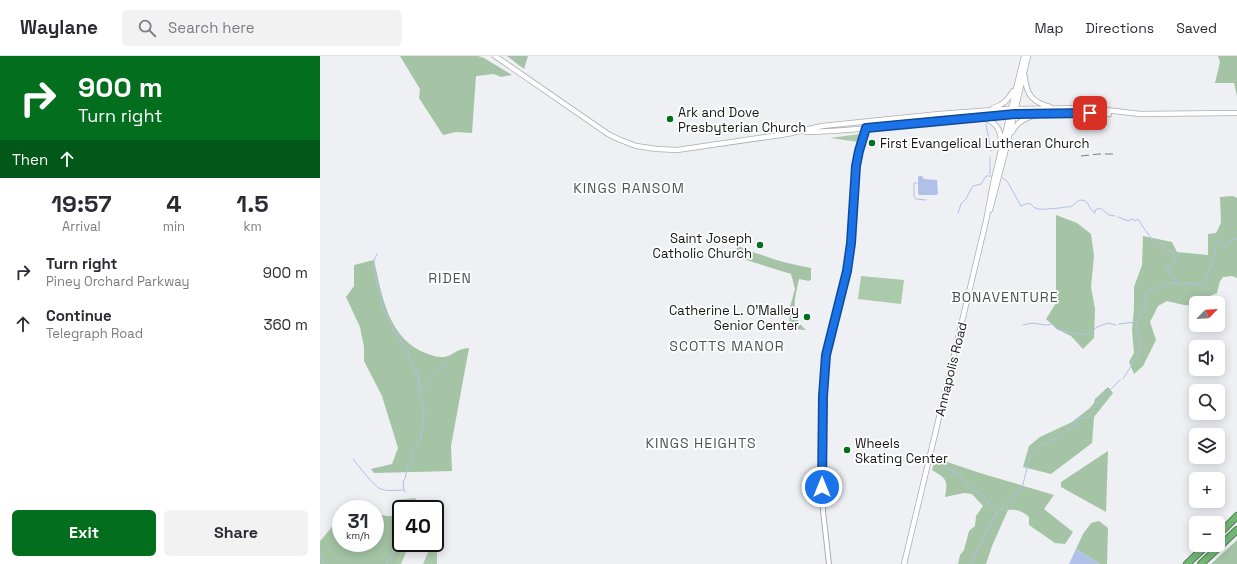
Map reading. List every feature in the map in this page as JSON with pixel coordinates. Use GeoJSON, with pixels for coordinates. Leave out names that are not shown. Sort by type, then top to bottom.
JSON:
{"type":"FeatureCollection","features":[{"type":"Feature","properties":{"kind":"highway"},"geometry":{"type":"LineString","coordinates":[[1225,528],[1237,516]]}},
{"type":"Feature","properties":{"kind":"highway"},"geometry":{"type":"LineString","coordinates":[[1201,564],[1237,530]]}},
{"type":"Feature","properties":{"kind":"highway"},"geometry":{"type":"LineString","coordinates":[[1187,564],[1200,552]]}},
{"type":"Feature","properties":{"kind":"main road"},"geometry":{"type":"LineString","coordinates":[[495,56],[608,134],[636,146],[657,149],[677,150],[796,132],[822,126],[984,111],[1140,114],[1237,113]]}},
{"type":"Feature","properties":{"kind":"main road","name":"Annapolis Road"},"geometry":{"type":"LineString","coordinates":[[986,221],[993,201],[1007,145],[1017,82],[1024,56]]}},
{"type":"Feature","properties":{"kind":"main road","name":"Annapolis Road"},"geometry":{"type":"LineString","coordinates":[[904,564],[986,221],[1002,144],[1025,71],[1028,56]]}},
{"type":"Feature","properties":{"kind":"main road"},"geometry":{"type":"LineString","coordinates":[[1025,71],[1026,86],[1031,97],[1042,105],[1057,108]]}},
{"type":"Feature","properties":{"kind":"main road"},"geometry":{"type":"LineString","coordinates":[[984,111],[1004,103],[1017,82]]}},
{"type":"Feature","properties":{"kind":"main road"},"geometry":{"type":"LineString","coordinates":[[796,132],[823,132],[976,117],[1013,111],[1057,108],[1089,108],[1140,114]]}},
{"type":"Feature","properties":{"kind":"main road"},"geometry":{"type":"LineString","coordinates":[[1007,145],[1013,129],[1023,119],[1046,113]]}},
{"type":"Feature","properties":{"kind":"main road"},"geometry":{"type":"LineString","coordinates":[[976,117],[990,120],[996,124],[1000,131],[1002,144]]}},
{"type":"Feature","properties":{"kind":"street"},"geometry":{"type":"LineString","coordinates":[[829,564],[823,511],[823,375],[828,344],[847,271],[851,243],[856,166],[859,151],[869,122]]}},
{"type":"Feature","properties":{"kind":"green space"},"geometry":{"type":"Polygon","coordinates":[[[400,56],[478,56],[512,75],[501,77],[494,74],[476,76],[472,133],[456,132],[443,135],[419,98],[420,89],[400,56]]]}},
{"type":"Feature","properties":{"kind":"green space"},"geometry":{"type":"Polygon","coordinates":[[[507,56],[528,56],[524,69],[507,56]]]}},
{"type":"Feature","properties":{"kind":"green space"},"geometry":{"type":"Polygon","coordinates":[[[1218,56],[1237,56],[1237,96],[1234,83],[1215,83],[1220,62],[1218,56]]]}},
{"type":"Feature","properties":{"kind":"green space"},"geometry":{"type":"Polygon","coordinates":[[[860,134],[859,142],[830,138],[860,134]]]}},
{"type":"Feature","properties":{"kind":"green space"},"geometry":{"type":"Polygon","coordinates":[[[1233,196],[1237,198],[1237,278],[1232,276],[1223,277],[1220,281],[1217,293],[1210,296],[1189,296],[1189,305],[1167,301],[1158,306],[1150,322],[1156,340],[1143,366],[1134,374],[1129,362],[1134,353],[1132,330],[1134,287],[1142,265],[1143,236],[1172,242],[1177,252],[1208,255],[1208,234],[1216,233],[1221,223],[1220,197],[1233,196]]]}},
{"type":"Feature","properties":{"kind":"green space"},"geometry":{"type":"Polygon","coordinates":[[[1056,215],[1077,223],[1091,234],[1094,256],[1091,287],[1095,309],[1094,338],[1083,349],[1071,336],[1057,329],[1046,319],[1056,303],[1056,215]]]}},
{"type":"Feature","properties":{"kind":"green space"},"geometry":{"type":"Polygon","coordinates":[[[738,246],[774,259],[811,268],[811,279],[809,281],[799,279],[795,300],[795,313],[797,319],[806,330],[789,329],[790,307],[795,289],[791,274],[733,256],[738,246]]]}},
{"type":"Feature","properties":{"kind":"green space"},"geometry":{"type":"Polygon","coordinates":[[[374,260],[380,288],[389,315],[395,328],[404,338],[415,347],[428,354],[438,357],[448,356],[465,348],[469,348],[451,446],[452,471],[374,473],[371,469],[392,464],[398,448],[382,396],[364,361],[364,347],[360,327],[346,297],[354,286],[354,265],[374,260]]]}},
{"type":"Feature","properties":{"kind":"green space"},"geometry":{"type":"Polygon","coordinates":[[[861,276],[904,280],[901,304],[858,299],[861,276]]]}},
{"type":"Feature","properties":{"kind":"green space"},"geometry":{"type":"Polygon","coordinates":[[[1108,387],[1113,393],[1094,417],[1092,443],[1051,474],[1023,467],[1029,446],[1040,437],[1072,422],[1090,408],[1095,399],[1108,387]]]}},
{"type":"Feature","properties":{"kind":"green space"},"geometry":{"type":"Polygon","coordinates":[[[1108,451],[1106,512],[1061,487],[1061,482],[1108,451]]]}},
{"type":"Feature","properties":{"kind":"green space"},"geometry":{"type":"Polygon","coordinates":[[[935,458],[1054,495],[1044,509],[1073,532],[1065,544],[1055,543],[1029,525],[1029,517],[1022,512],[1017,510],[1008,510],[992,546],[986,564],[958,564],[960,555],[964,550],[969,531],[975,526],[976,516],[983,506],[972,494],[964,493],[945,497],[945,480],[932,470],[935,458]]]}},
{"type":"Feature","properties":{"kind":"green space"},"geometry":{"type":"Polygon","coordinates":[[[415,498],[417,500],[395,500],[415,498]]]}},
{"type":"Feature","properties":{"kind":"green space"},"geometry":{"type":"Polygon","coordinates":[[[384,515],[392,517],[392,552],[406,552],[401,564],[320,564],[320,541],[332,527],[332,552],[384,552],[384,515]]]}},
{"type":"Feature","properties":{"kind":"green space"},"geometry":{"type":"Polygon","coordinates":[[[384,516],[392,516],[392,552],[399,552],[396,564],[320,564],[320,543],[332,530],[332,552],[384,552],[384,516]]]}},
{"type":"Feature","properties":{"kind":"green space"},"geometry":{"type":"Polygon","coordinates":[[[1099,521],[1108,528],[1107,564],[1100,564],[1076,549],[1083,534],[1091,523],[1099,521]]]}},
{"type":"Feature","properties":{"kind":"green space"},"geometry":{"type":"Polygon","coordinates":[[[1237,540],[1237,564],[1211,564],[1225,552],[1237,540]]]}},
{"type":"Feature","properties":{"kind":"green space"},"geometry":{"type":"Polygon","coordinates":[[[428,552],[437,552],[437,564],[423,564],[428,552]]]}},
{"type":"Feature","properties":{"kind":"water"},"geometry":{"type":"Polygon","coordinates":[[[919,176],[922,176],[924,179],[937,180],[938,194],[919,195],[919,176]]]}},
{"type":"Feature","properties":{"kind":"water"},"geometry":{"type":"Polygon","coordinates":[[[1076,549],[1100,564],[1069,564],[1076,549]]]}},
{"type":"Feature","properties":{"kind":"waterway"},"geometry":{"type":"LineString","coordinates":[[986,124],[991,151]]}},
{"type":"Feature","properties":{"kind":"waterway"},"geometry":{"type":"LineString","coordinates":[[990,157],[990,174]]}},
{"type":"Feature","properties":{"kind":"waterway"},"geometry":{"type":"LineString","coordinates":[[958,213],[961,204],[966,199],[973,186],[981,184],[986,176],[991,176]]}},
{"type":"Feature","properties":{"kind":"waterway"},"geometry":{"type":"LineString","coordinates":[[1002,178],[1007,181],[1021,206],[1029,204],[1038,209],[1060,208],[1070,207],[1079,200],[1083,200],[1086,201],[1095,213],[1095,210],[1100,208],[1109,215],[1115,216]]}},
{"type":"Feature","properties":{"kind":"waterway"},"geometry":{"type":"LineString","coordinates":[[917,183],[914,183],[914,197],[916,199],[926,200]]}},
{"type":"Feature","properties":{"kind":"waterway"},"geometry":{"type":"LineString","coordinates":[[1118,217],[1128,221],[1132,219],[1135,221],[1138,219],[1154,241],[1164,245],[1163,248],[1165,250],[1171,251],[1175,257],[1174,263],[1166,267],[1177,283]]}},
{"type":"Feature","properties":{"kind":"waterway"},"geometry":{"type":"LineString","coordinates":[[1123,379],[1138,355],[1142,343],[1137,329],[1137,321],[1147,303],[1144,296],[1149,290],[1171,282],[1174,284],[1194,283],[1202,285],[1212,264],[1217,242],[1220,241],[1226,247],[1232,239],[1237,239]]}},
{"type":"Feature","properties":{"kind":"waterway"},"geometry":{"type":"LineString","coordinates":[[377,254],[373,263],[382,305],[415,369],[419,380],[419,395],[424,408],[421,438],[412,452],[412,458],[403,481],[404,490],[406,492]]}},
{"type":"Feature","properties":{"kind":"waterway"},"geometry":{"type":"LineString","coordinates":[[1119,324],[1136,322]]}},
{"type":"Feature","properties":{"kind":"waterway"},"geometry":{"type":"LineString","coordinates":[[1023,325],[1032,323],[1046,325],[1052,324],[1057,329],[1076,334],[1088,334],[1097,327],[1108,323],[1116,325]]}},
{"type":"Feature","properties":{"kind":"waterway"},"geometry":{"type":"LineString","coordinates":[[419,394],[446,363]]}},
{"type":"Feature","properties":{"kind":"waterway"},"geometry":{"type":"LineString","coordinates":[[971,564],[993,519],[1005,504],[1022,488],[1030,456],[1037,448],[1060,436],[1075,425],[1079,418],[1088,418],[1097,403],[1120,380]]}},
{"type":"Feature","properties":{"kind":"waterway"},"geometry":{"type":"LineString","coordinates":[[353,459],[379,488],[388,490],[404,490]]}},
{"type":"Feature","properties":{"kind":"waterway"},"geometry":{"type":"LineString","coordinates":[[940,462],[948,469],[959,474],[968,486],[984,496],[997,514]]}},
{"type":"Feature","properties":{"kind":"waterway"},"geometry":{"type":"LineString","coordinates":[[387,564],[388,559],[394,552]]}},
{"type":"Feature","properties":{"kind":"waterway"},"geometry":{"type":"LineString","coordinates":[[320,556],[325,564]]}},
{"type":"Feature","properties":{"kind":"railway"},"geometry":{"type":"LineString","coordinates":[[1081,156],[1116,154]]}},
{"type":"Feature","properties":{"kind":"place","name":"Ark and Dove Presbyterian Church"},"geometry":{"type":"Point","coordinates":[670,119]}},
{"type":"Feature","properties":{"kind":"place","name":"First Evangelical Lutheran Church"},"geometry":{"type":"Point","coordinates":[872,143]}},
{"type":"Feature","properties":{"kind":"place","name":"Saint Joseph Catholic Church"},"geometry":{"type":"Point","coordinates":[760,245]}},
{"type":"Feature","properties":{"kind":"place","name":"Catherine L. O'Malley Senior Center"},"geometry":{"type":"Point","coordinates":[807,317]}},
{"type":"Feature","properties":{"kind":"place","name":"Wheels Skating Center"},"geometry":{"type":"Point","coordinates":[847,450]}},
{"type":"Feature","properties":{"kind":"district","name":"KINGS RANSOM"},"geometry":{"type":"Point","coordinates":[629,188]}},
{"type":"Feature","properties":{"kind":"district","name":"RIDEN"},"geometry":{"type":"Point","coordinates":[450,278]}},
{"type":"Feature","properties":{"kind":"district","name":"BONAVENTURE"},"geometry":{"type":"Point","coordinates":[1005,297]}},
{"type":"Feature","properties":{"kind":"district","name":"SCOTTS MANOR"},"geometry":{"type":"Point","coordinates":[727,346]}},
{"type":"Feature","properties":{"kind":"district","name":"KINGS HEIGHTS"},"geometry":{"type":"Point","coordinates":[701,443]}},
{"type":"Feature","properties":{"kind":"route"},"geometry":{"type":"LineString","coordinates":[[822,487],[823,375],[828,344],[847,271],[851,243],[856,166],[866,128],[1015,114],[1090,113]]}}]}
